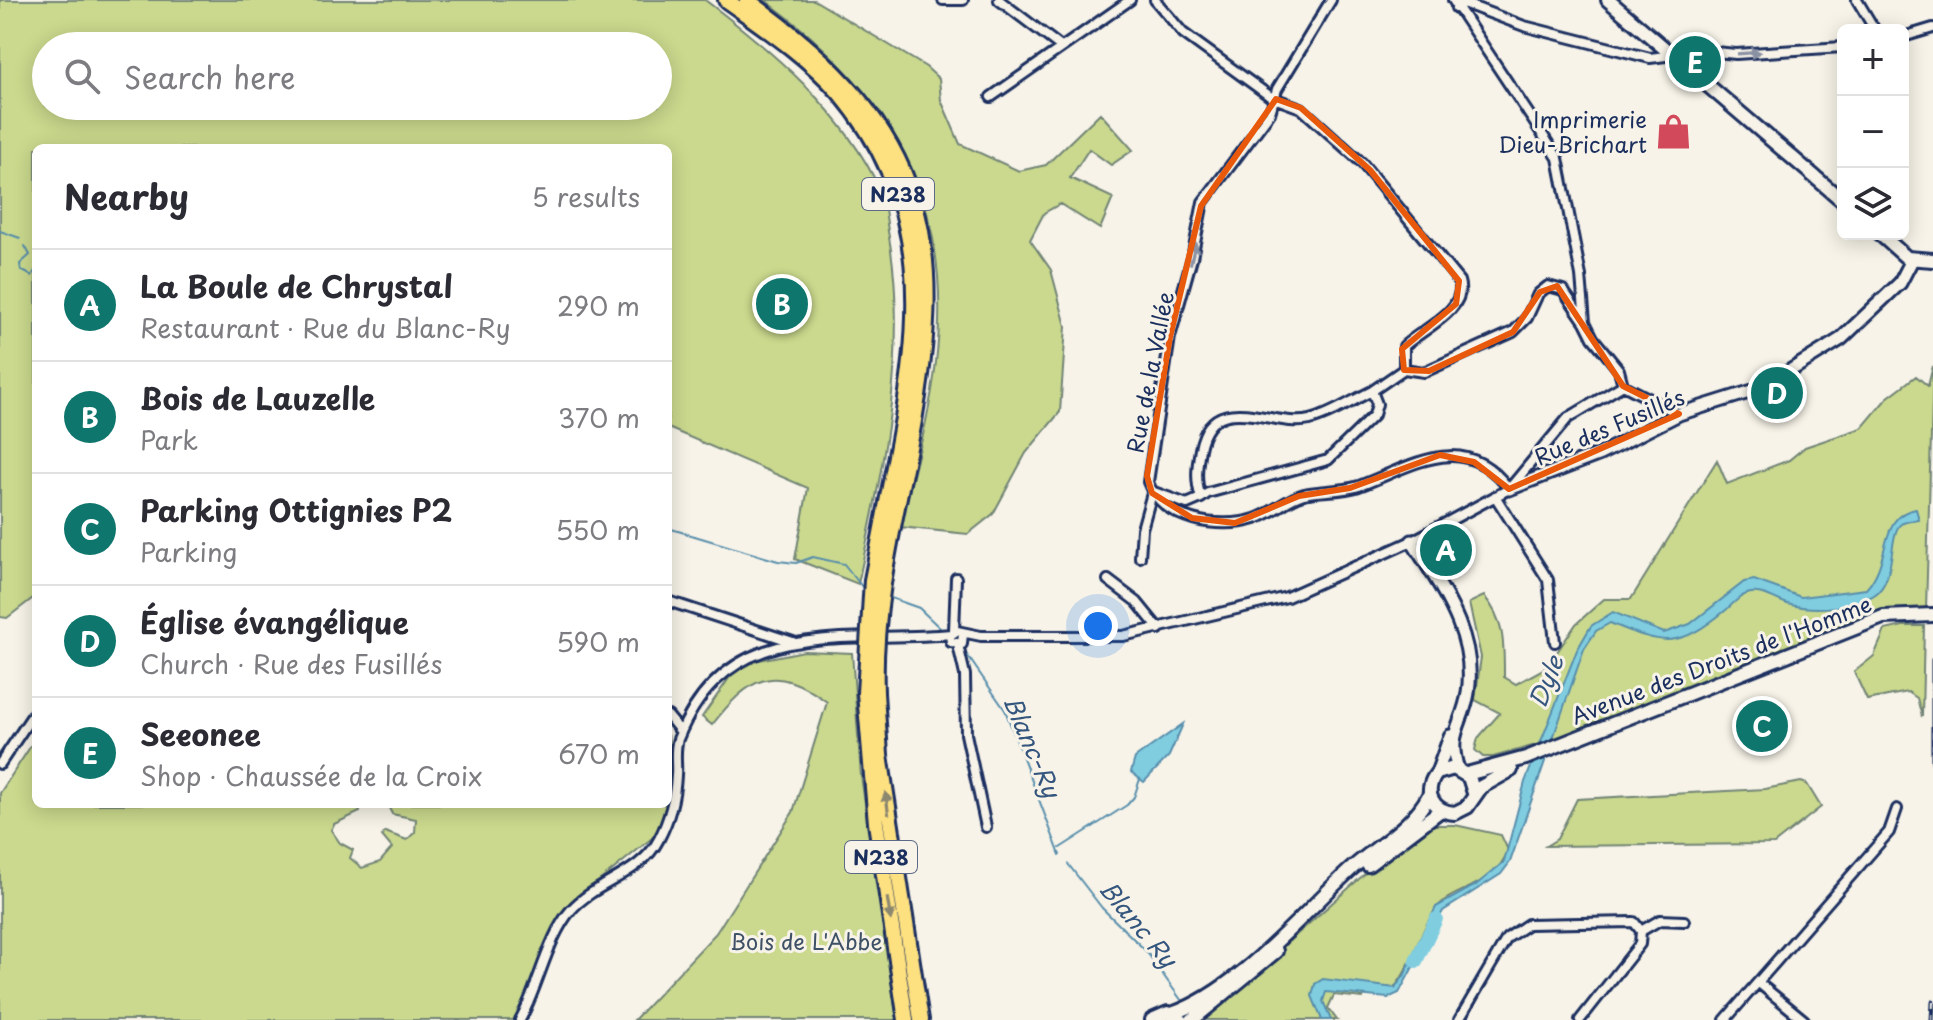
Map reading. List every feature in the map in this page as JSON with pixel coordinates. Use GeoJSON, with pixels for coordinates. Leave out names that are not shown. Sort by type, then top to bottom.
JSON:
{"type":"FeatureCollection","features":[{"type":"Feature","properties":{"kind":"highway","name":"N238"},"geometry":{"type":"LineString","coordinates":[[726,0],[804,59],[837,90],[879,147],[896,186],[911,246],[916,296],[902,457]]}},
{"type":"Feature","properties":{"kind":"highway","name":"N238"},"geometry":{"type":"LineString","coordinates":[[747,0],[811,48],[845,81],[887,138],[908,182],[923,243],[928,295],[922,374],[870,593],[870,693],[876,823],[917,1020]]}},
{"type":"Feature","properties":{"kind":"main road"},"geometry":{"type":"LineString","coordinates":[[1610,1],[1837,196]]}},
{"type":"Feature","properties":{"kind":"main road"},"geometry":{"type":"LineString","coordinates":[[1887,240],[1912,260],[1933,260]]}},
{"type":"Feature","properties":{"kind":"main road","name":"Avenue des Droits de l'Homme"},"geometry":{"type":"LineString","coordinates":[[1526,758],[1883,617],[1933,615]]}},
{"type":"Feature","properties":{"kind":"main road"},"geometry":{"type":"LineString","coordinates":[[1152,1020],[1160,1014],[1177,1017],[1254,961],[1351,869],[1410,820],[1429,795],[1431,782],[1437,773],[1463,772],[1526,758]]}},
{"type":"Feature","properties":{"kind":"main road"},"geometry":{"type":"LineString","coordinates":[[1192,1020],[1259,967],[1357,874],[1415,827],[1441,810],[1461,811],[1471,802],[1474,793],[1526,758]]}},
{"type":"Feature","properties":{"kind":"main road"},"geometry":{"type":"LineString","coordinates":[[1463,772],[1474,793]]}},
{"type":"Feature","properties":{"kind":"main road"},"geometry":{"type":"LineString","coordinates":[[1429,795],[1441,810]]}},
{"type":"Feature","properties":{"kind":"street"},"geometry":{"type":"LineString","coordinates":[[943,0],[963,0]]}},
{"type":"Feature","properties":{"kind":"street"},"geometry":{"type":"LineString","coordinates":[[999,0],[1061,47]]}},
{"type":"Feature","properties":{"kind":"street"},"geometry":{"type":"LineString","coordinates":[[991,97],[1130,0]]}},
{"type":"Feature","properties":{"kind":"street"},"geometry":{"type":"LineString","coordinates":[[1155,0],[1183,33],[1276,99],[1284,99],[1307,113],[1370,170],[1454,274],[1461,289],[1456,304],[1404,346],[1404,369]]}},
{"type":"Feature","properties":{"kind":"street","name":"Rue de la Vallée"},"geometry":{"type":"LineString","coordinates":[[1140,557],[1142,529],[1151,491],[1147,476],[1170,337],[1192,258],[1203,202],[1267,118],[1277,89],[1331,0]]}},
{"type":"Feature","properties":{"kind":"street"},"geometry":{"type":"LineString","coordinates":[[1857,0],[1871,24]]}},
{"type":"Feature","properties":{"kind":"street"},"geometry":{"type":"LineString","coordinates":[[1585,322],[1581,276],[1558,158],[1454,4],[1463,3],[1524,26],[1650,58],[1672,54],[1837,47]]}},
{"type":"Feature","properties":{"kind":"street"},"geometry":{"type":"LineString","coordinates":[[1909,35],[1933,28]]}},
{"type":"Feature","properties":{"kind":"street","name":"Rue des Fusillés"},"geometry":{"type":"LineString","coordinates":[[1509,489],[1600,454],[1679,414],[1762,388],[1841,339],[1900,283],[1912,260]]}},
{"type":"Feature","properties":{"kind":"street"},"geometry":{"type":"LineString","coordinates":[[1201,498],[1196,485],[1200,449],[1205,431],[1217,420],[1244,412],[1309,421],[1372,391],[1404,369],[1424,372],[1509,334],[1523,324],[1538,294],[1548,286],[1563,290],[1593,338],[1619,370],[1623,385],[1679,414]]}},
{"type":"Feature","properties":{"kind":"street"},"geometry":{"type":"LineString","coordinates":[[672,799],[676,744],[681,732],[714,682],[728,669],[756,652],[794,642],[981,636],[1118,637],[1276,601],[1412,541],[1509,489],[1568,418],[1623,385]]}},
{"type":"Feature","properties":{"kind":"street"},"geometry":{"type":"LineString","coordinates":[[1151,491],[1187,504],[1328,460],[1374,415],[1377,404],[1372,391]]}},
{"type":"Feature","properties":{"kind":"street"},"geometry":{"type":"LineString","coordinates":[[1151,491],[1165,505],[1192,518],[1235,523],[1259,517],[1299,496],[1350,488],[1416,460],[1440,455],[1474,462],[1495,474],[1509,489]]}},
{"type":"Feature","properties":{"kind":"street"},"geometry":{"type":"LineString","coordinates":[[1495,496],[1548,580],[1555,642]]}},
{"type":"Feature","properties":{"kind":"street"},"geometry":{"type":"LineString","coordinates":[[1412,541],[1453,609],[1470,661],[1468,692],[1451,748],[1463,772]]}},
{"type":"Feature","properties":{"kind":"street"},"geometry":{"type":"LineString","coordinates":[[956,578],[956,638],[965,675],[966,734],[986,827]]}},
{"type":"Feature","properties":{"kind":"street"},"geometry":{"type":"LineString","coordinates":[[1108,580],[1137,602],[1159,629]]}},
{"type":"Feature","properties":{"kind":"street"},"geometry":{"type":"LineString","coordinates":[[672,602],[794,642]]}},
{"type":"Feature","properties":{"kind":"street"},"geometry":{"type":"LineString","coordinates":[[0,764],[32,716]]}},
{"type":"Feature","properties":{"kind":"street"},"geometry":{"type":"LineString","coordinates":[[672,721],[681,732]]}},
{"type":"Feature","properties":{"kind":"street"},"geometry":{"type":"LineString","coordinates":[[1437,773],[1446,743],[1455,729]]}},
{"type":"Feature","properties":{"kind":"street"},"geometry":{"type":"LineString","coordinates":[[520,1020],[567,914],[588,895],[642,861],[660,839],[669,808]]}},
{"type":"Feature","properties":{"kind":"street"},"geometry":{"type":"LineString","coordinates":[[1725,1020],[1760,984],[1889,832],[1897,809]]}},
{"type":"Feature","properties":{"kind":"street"},"geometry":{"type":"LineString","coordinates":[[1641,931],[1660,920],[1684,921]]}},
{"type":"Feature","properties":{"kind":"street"},"geometry":{"type":"LineString","coordinates":[[1459,1020],[1507,938],[1517,929],[1528,924],[1634,922],[1641,931],[1640,944],[1582,1020]]}},
{"type":"Feature","properties":{"kind":"street"},"geometry":{"type":"LineString","coordinates":[[1760,984],[1804,1020]]}},
{"type":"Feature","properties":{"kind":"highlighted area"},"geometry":{"type":"Polygon","coordinates":[[[1276,99],[1301,108],[1370,170],[1459,281],[1456,304],[1402,349],[1404,370],[1429,371],[1513,332],[1540,292],[1557,286],[1623,386],[1679,414],[1509,489],[1474,462],[1440,455],[1350,488],[1299,496],[1235,523],[1192,518],[1152,493],[1147,476],[1170,337],[1201,206],[1276,99]]]}},
{"type":"Feature","properties":{"kind":"green space"},"geometry":{"type":"Polygon","coordinates":[[[0,0],[705,0],[804,84],[847,134],[880,190],[894,281],[894,368],[884,455],[858,584],[795,559],[808,488],[672,430],[672,144],[32,144],[32,599],[7,618],[0,617],[0,0]]]}},
{"type":"Feature","properties":{"kind":"green space"},"geometry":{"type":"Polygon","coordinates":[[[765,0],[814,0],[926,67],[939,79],[941,100],[960,144],[1019,171],[1046,165],[1100,113],[1133,150],[1111,165],[1089,149],[1070,178],[1113,198],[1100,229],[1060,204],[1044,213],[1030,240],[1051,270],[1066,326],[1060,412],[1026,453],[993,514],[968,534],[900,527],[925,424],[936,362],[939,304],[935,251],[924,201],[905,156],[880,113],[848,73],[810,36],[765,0]]]}},
{"type":"Feature","properties":{"kind":"green space"},"geometry":{"type":"Polygon","coordinates":[[[1933,366],[1926,609],[1901,609],[1881,614],[1554,740],[1493,757],[1483,757],[1475,750],[1478,738],[1500,713],[1475,700],[1481,657],[1469,603],[1484,596],[1491,605],[1502,634],[1504,677],[1516,684],[1547,667],[1576,624],[1604,599],[1631,599],[1717,460],[1727,484],[1789,460],[1805,447],[1862,428],[1887,398],[1916,376],[1928,386],[1933,366]]]}},
{"type":"Feature","properties":{"kind":"green space"},"geometry":{"type":"Polygon","coordinates":[[[1924,626],[1922,717],[1917,698],[1908,692],[1867,700],[1854,672],[1874,656],[1885,630],[1924,626]]]}},
{"type":"Feature","properties":{"kind":"green space","name":"Bois de L'Abbe"},"geometry":{"type":"Polygon","coordinates":[[[804,651],[852,653],[861,776],[897,1020],[634,1020],[716,933],[793,812],[827,702],[791,682],[763,680],[738,696],[712,725],[702,717],[739,664],[804,651]]]}},
{"type":"Feature","properties":{"kind":"green space"},"geometry":{"type":"Polygon","coordinates":[[[32,744],[32,808],[358,808],[360,812],[334,824],[331,830],[340,843],[353,850],[350,858],[362,868],[380,862],[392,848],[382,836],[385,832],[407,840],[415,832],[416,819],[392,814],[389,808],[668,808],[662,830],[566,908],[515,1020],[0,1020],[0,793],[32,744]]]}},
{"type":"Feature","properties":{"kind":"green space"},"geometry":{"type":"Polygon","coordinates":[[[1801,782],[1807,784],[1821,807],[1774,844],[1546,846],[1557,839],[1577,799],[1765,789],[1801,782]]]}},
{"type":"Feature","properties":{"kind":"green space"},"geometry":{"type":"Polygon","coordinates":[[[1431,825],[1455,825],[1501,835],[1508,850],[1502,863],[1484,880],[1443,901],[1436,909],[1394,988],[1370,986],[1363,998],[1334,995],[1328,1008],[1337,1020],[1201,1020],[1378,862],[1431,825]]]}},
{"type":"Feature","properties":{"kind":"water","name":"Dyle"},"geometry":{"type":"Polygon","coordinates":[[[1916,509],[1919,520],[1903,523],[1897,529],[1886,579],[1874,595],[1866,599],[1834,607],[1811,608],[1751,593],[1741,597],[1696,632],[1671,640],[1645,636],[1610,623],[1596,631],[1584,649],[1510,862],[1501,874],[1443,911],[1399,993],[1388,998],[1326,992],[1323,1001],[1331,1020],[1322,1020],[1312,996],[1315,984],[1323,979],[1395,988],[1404,976],[1436,907],[1476,885],[1504,862],[1525,782],[1577,650],[1591,626],[1613,612],[1664,633],[1690,624],[1744,582],[1754,580],[1801,597],[1866,589],[1880,565],[1890,529],[1904,513],[1916,509]]]}},
{"type":"Feature","properties":{"kind":"water"},"geometry":{"type":"Polygon","coordinates":[[[1183,724],[1169,756],[1144,782],[1131,772],[1135,758],[1183,724]]]}},
{"type":"Feature","properties":{"kind":"waterway"},"geometry":{"type":"LineString","coordinates":[[0,231],[20,238]]}},
{"type":"Feature","properties":{"kind":"waterway"},"geometry":{"type":"LineString","coordinates":[[25,246],[30,255],[20,264],[21,270],[32,276]]}},
{"type":"Feature","properties":{"kind":"waterway","name":"Blanc-Ry"},"geometry":{"type":"LineString","coordinates":[[672,529],[778,561],[796,563],[813,557],[844,564],[863,588]]}},
{"type":"Feature","properties":{"kind":"waterway","name":"Blanc-Ry"},"geometry":{"type":"LineString","coordinates":[[888,597],[919,608],[942,630]]}},
{"type":"Feature","properties":{"kind":"waterway","name":"Blanc-Ry"},"geometry":{"type":"LineString","coordinates":[[967,655],[1005,710],[1060,855]]}},
{"type":"Feature","properties":{"kind":"waterway"},"geometry":{"type":"LineString","coordinates":[[1060,848],[1127,805],[1134,797],[1140,779]]}},
{"type":"Feature","properties":{"kind":"waterway","name":"Blanc Ry"},"geometry":{"type":"LineString","coordinates":[[1068,864],[1102,908],[1146,951],[1184,1004]]}},
{"type":"Feature","properties":{"kind":"waterway","name":"Dyle"},"geometry":{"type":"LineString","coordinates":[[1416,961],[1436,919]]}},
{"type":"Feature","properties":{"kind":"railway"},"geometry":{"type":"LineString","coordinates":[[1933,660],[1933,762]]}},
{"type":"Feature","properties":{"kind":"railway"},"geometry":{"type":"LineString","coordinates":[[1932,1020],[1933,1002]]}},
{"type":"Feature","properties":{"kind":"place","name":"Seeonee"},"geometry":{"type":"Point","coordinates":[1695,62]}},
{"type":"Feature","properties":{"kind":"place","name":"Imprimerie Dieu-Brichart"},"geometry":{"type":"Point","coordinates":[1673,131]}},
{"type":"Feature","properties":{"kind":"place","name":"Bois de Lauzelle"},"geometry":{"type":"Point","coordinates":[782,304]}},
{"type":"Feature","properties":{"kind":"place","name":"Église évangélique"},"geometry":{"type":"Point","coordinates":[1777,393]}},
{"type":"Feature","properties":{"kind":"place","name":"La Boule de Chrystal"},"geometry":{"type":"Point","coordinates":[1446,550]}},
{"type":"Feature","properties":{"kind":"place","name":"Parking Ottignies P2"},"geometry":{"type":"Point","coordinates":[1762,726]}}]}
